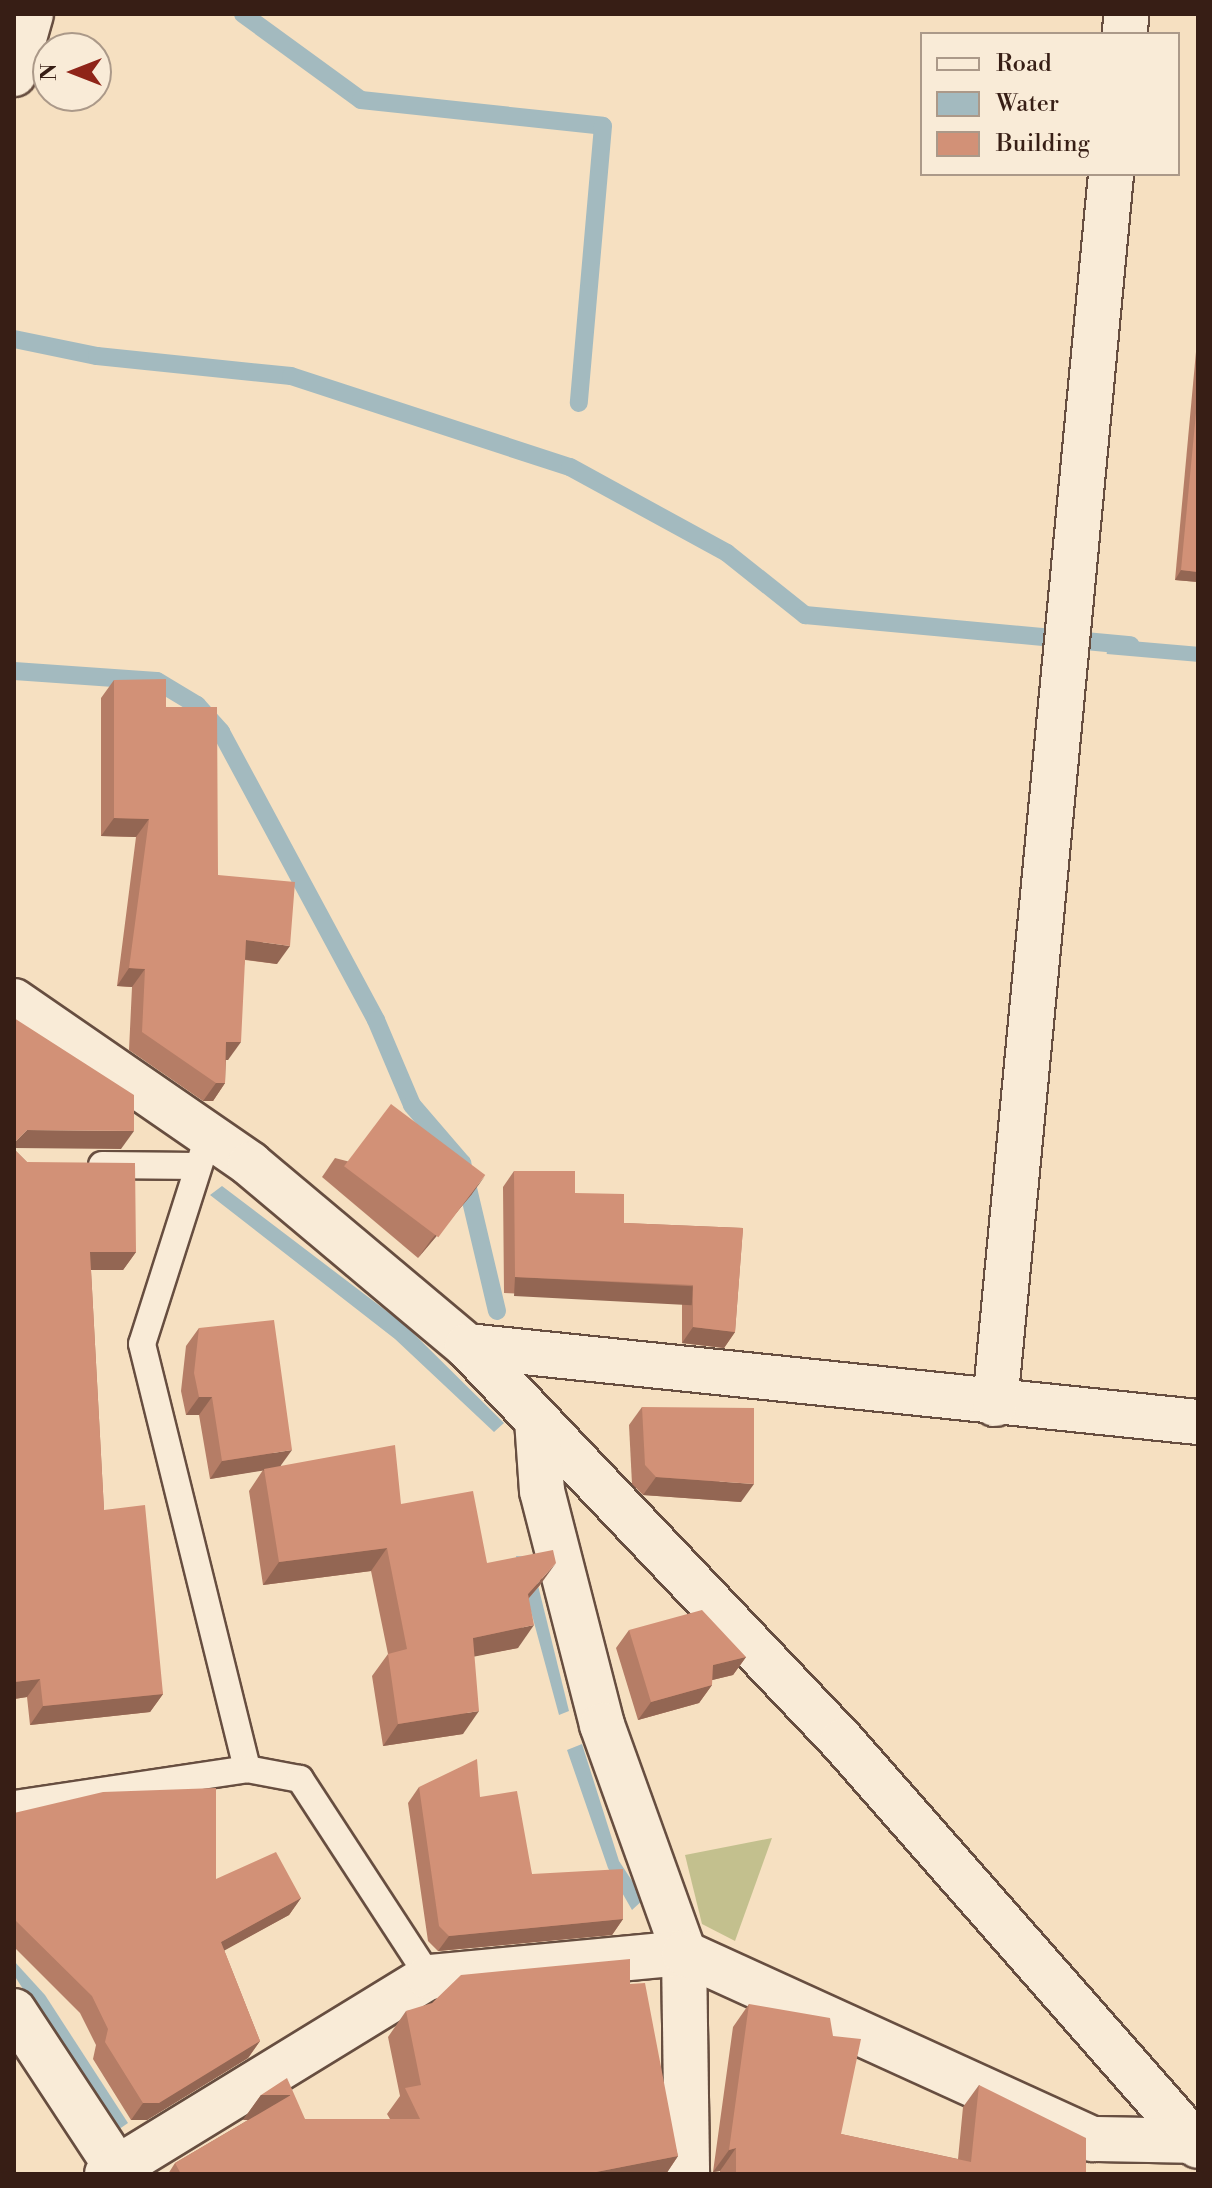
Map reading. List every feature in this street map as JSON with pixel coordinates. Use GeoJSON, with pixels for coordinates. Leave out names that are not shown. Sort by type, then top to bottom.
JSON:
{"type":"FeatureCollection","features":[{"type":"Feature","properties":{"kind":"street"},"geometry":{"type":"LineString","coordinates":[[14,74],[31,14]]}},
{"type":"Feature","properties":{"kind":"street"},"geometry":{"type":"LineString","coordinates":[[995,1404],[1111,176]]}},
{"type":"Feature","properties":{"kind":"street"},"geometry":{"type":"LineString","coordinates":[[14,1001],[204,1150],[467,1346],[842,1741],[1196,2144]]}},
{"type":"Feature","properties":{"kind":"street"},"geometry":{"type":"LineString","coordinates":[[467,1346],[995,1404],[1198,1422]]}},
{"type":"Feature","properties":{"kind":"street"},"geometry":{"type":"LineString","coordinates":[[537,1420],[542,1491],[602,1725],[684,1953],[687,2174]]}},
{"type":"Feature","properties":{"kind":"street"},"geometry":{"type":"LineString","coordinates":[[14,2011],[112,2171],[429,1977],[684,1953],[1103,2157],[1196,2144]]}},
{"type":"Feature","properties":{"kind":"lane"},"geometry":{"type":"LineString","coordinates":[[75,1164],[204,1150],[142,1344],[247,1769]]}},
{"type":"Feature","properties":{"kind":"lane"},"geometry":{"type":"LineString","coordinates":[[14,1804],[247,1769],[300,1779],[429,1977]]}},
{"type":"Feature","properties":{"kind":"shaded area"},"geometry":{"type":"Polygon","coordinates":[[[772,1838],[735,1941],[702,1924],[685,1855],[772,1838]]]}},
{"type":"Feature","properties":{"kind":"water"},"geometry":{"type":"Polygon","coordinates":[[[1108,639],[1198,647],[1196,662],[1107,654],[1108,639]]]}},
{"type":"Feature","properties":{"kind":"water"},"geometry":{"type":"Polygon","coordinates":[[[222,1186],[405,1325],[504,1423],[494,1432],[395,1339],[210,1195],[222,1186]]]}},
{"type":"Feature","properties":{"kind":"water"},"geometry":{"type":"Polygon","coordinates":[[[516,1556],[531,1557],[569,1711],[559,1715],[516,1556]]]}},
{"type":"Feature","properties":{"kind":"water"},"geometry":{"type":"Polygon","coordinates":[[[582,1744],[619,1861],[644,1899],[632,1910],[608,1868],[567,1750],[582,1744]]]}},
{"type":"Feature","properties":{"kind":"water"},"geometry":{"type":"Polygon","coordinates":[[[14,1961],[45,1995],[128,2123],[115,2132],[14,1975],[14,1961]]]}},
{"type":"Feature","properties":{"kind":"building"},"geometry":{"type":"Polygon","coordinates":[[[1198,392],[1198,572],[1181,570],[1198,392]]]}},
{"type":"Feature","properties":{"kind":"building"},"geometry":{"type":"Polygon","coordinates":[[[166,679],[166,707],[217,707],[218,875],[295,882],[290,946],[246,940],[241,1042],[226,1042],[225,1083],[216,1083],[142,1032],[145,969],[129,968],[149,819],[114,818],[114,680],[166,679]]]}},
{"type":"Feature","properties":{"kind":"building"},"geometry":{"type":"Polygon","coordinates":[[[14,1018],[134,1095],[134,1131],[27,1130],[14,1143],[14,1018]]]}},
{"type":"Feature","properties":{"kind":"building"},"geometry":{"type":"Polygon","coordinates":[[[391,1104],[485,1175],[438,1237],[344,1166],[391,1104]]]}},
{"type":"Feature","properties":{"kind":"building"},"geometry":{"type":"Polygon","coordinates":[[[14,1149],[27,1162],[135,1163],[136,1252],[90,1252],[104,1510],[145,1505],[163,1694],[43,1706],[40,1679],[14,1682],[14,1149]]]}},
{"type":"Feature","properties":{"kind":"building"},"geometry":{"type":"Polygon","coordinates":[[[514,1171],[575,1171],[575,1193],[624,1194],[624,1223],[743,1228],[735,1332],[693,1327],[693,1285],[515,1277],[514,1171]]]}},
{"type":"Feature","properties":{"kind":"building"},"geometry":{"type":"Polygon","coordinates":[[[274,1320],[292,1450],[222,1461],[212,1397],[199,1397],[194,1373],[199,1328],[274,1320]]]}},
{"type":"Feature","properties":{"kind":"building"},"geometry":{"type":"Polygon","coordinates":[[[642,1407],[754,1408],[754,1484],[656,1477],[645,1465],[642,1407]]]}},
{"type":"Feature","properties":{"kind":"building"},"geometry":{"type":"Polygon","coordinates":[[[395,1445],[401,1504],[473,1491],[487,1563],[553,1550],[556,1563],[528,1594],[534,1625],[473,1638],[479,1711],[398,1724],[388,1654],[407,1649],[387,1548],[279,1562],[264,1469],[395,1445]]]}},
{"type":"Feature","properties":{"kind":"building"},"geometry":{"type":"Polygon","coordinates":[[[702,1610],[746,1657],[713,1665],[712,1685],[651,1702],[629,1630],[702,1610]]]}},
{"type":"Feature","properties":{"kind":"building"},"geometry":{"type":"Polygon","coordinates":[[[477,1759],[480,1797],[517,1791],[532,1874],[623,1869],[623,1919],[449,1936],[439,1926],[419,1787],[477,1759]]]}},
{"type":"Feature","properties":{"kind":"building"},"geometry":{"type":"Polygon","coordinates":[[[216,1788],[216,1879],[276,1852],[301,1898],[221,1942],[260,2041],[159,2103],[143,2103],[105,2042],[108,2029],[92,1996],[14,1919],[14,1813],[103,1792],[216,1788]]]}},
{"type":"Feature","properties":{"kind":"building"},"geometry":{"type":"Polygon","coordinates":[[[630,1959],[630,1984],[645,1983],[678,2156],[586,2174],[181,2174],[175,2163],[291,2095],[261,2095],[287,2078],[305,2119],[420,2119],[405,2088],[421,2085],[406,2011],[432,2003],[461,1975],[630,1959]]]}},
{"type":"Feature","properties":{"kind":"building"},"geometry":{"type":"Polygon","coordinates":[[[749,2004],[830,2018],[833,2036],[861,2039],[841,2134],[971,2162],[979,2085],[1086,2138],[1086,2174],[736,2174],[736,2148],[729,2150],[749,2004]]]}},
{"type":"Feature","properties":{"kind":"waterway"},"geometry":{"type":"LineString","coordinates":[[243,14],[361,100],[603,126],[579,403]]}},
{"type":"Feature","properties":{"kind":"waterway"},"geometry":{"type":"LineString","coordinates":[[14,339],[97,356],[291,376],[570,467],[727,553],[805,615],[1131,645]]}},
{"type":"Feature","properties":{"kind":"waterway"},"geometry":{"type":"LineString","coordinates":[[14,671],[157,681],[197,705],[221,732],[376,1020],[412,1105],[462,1163],[497,1311]]}}]}
